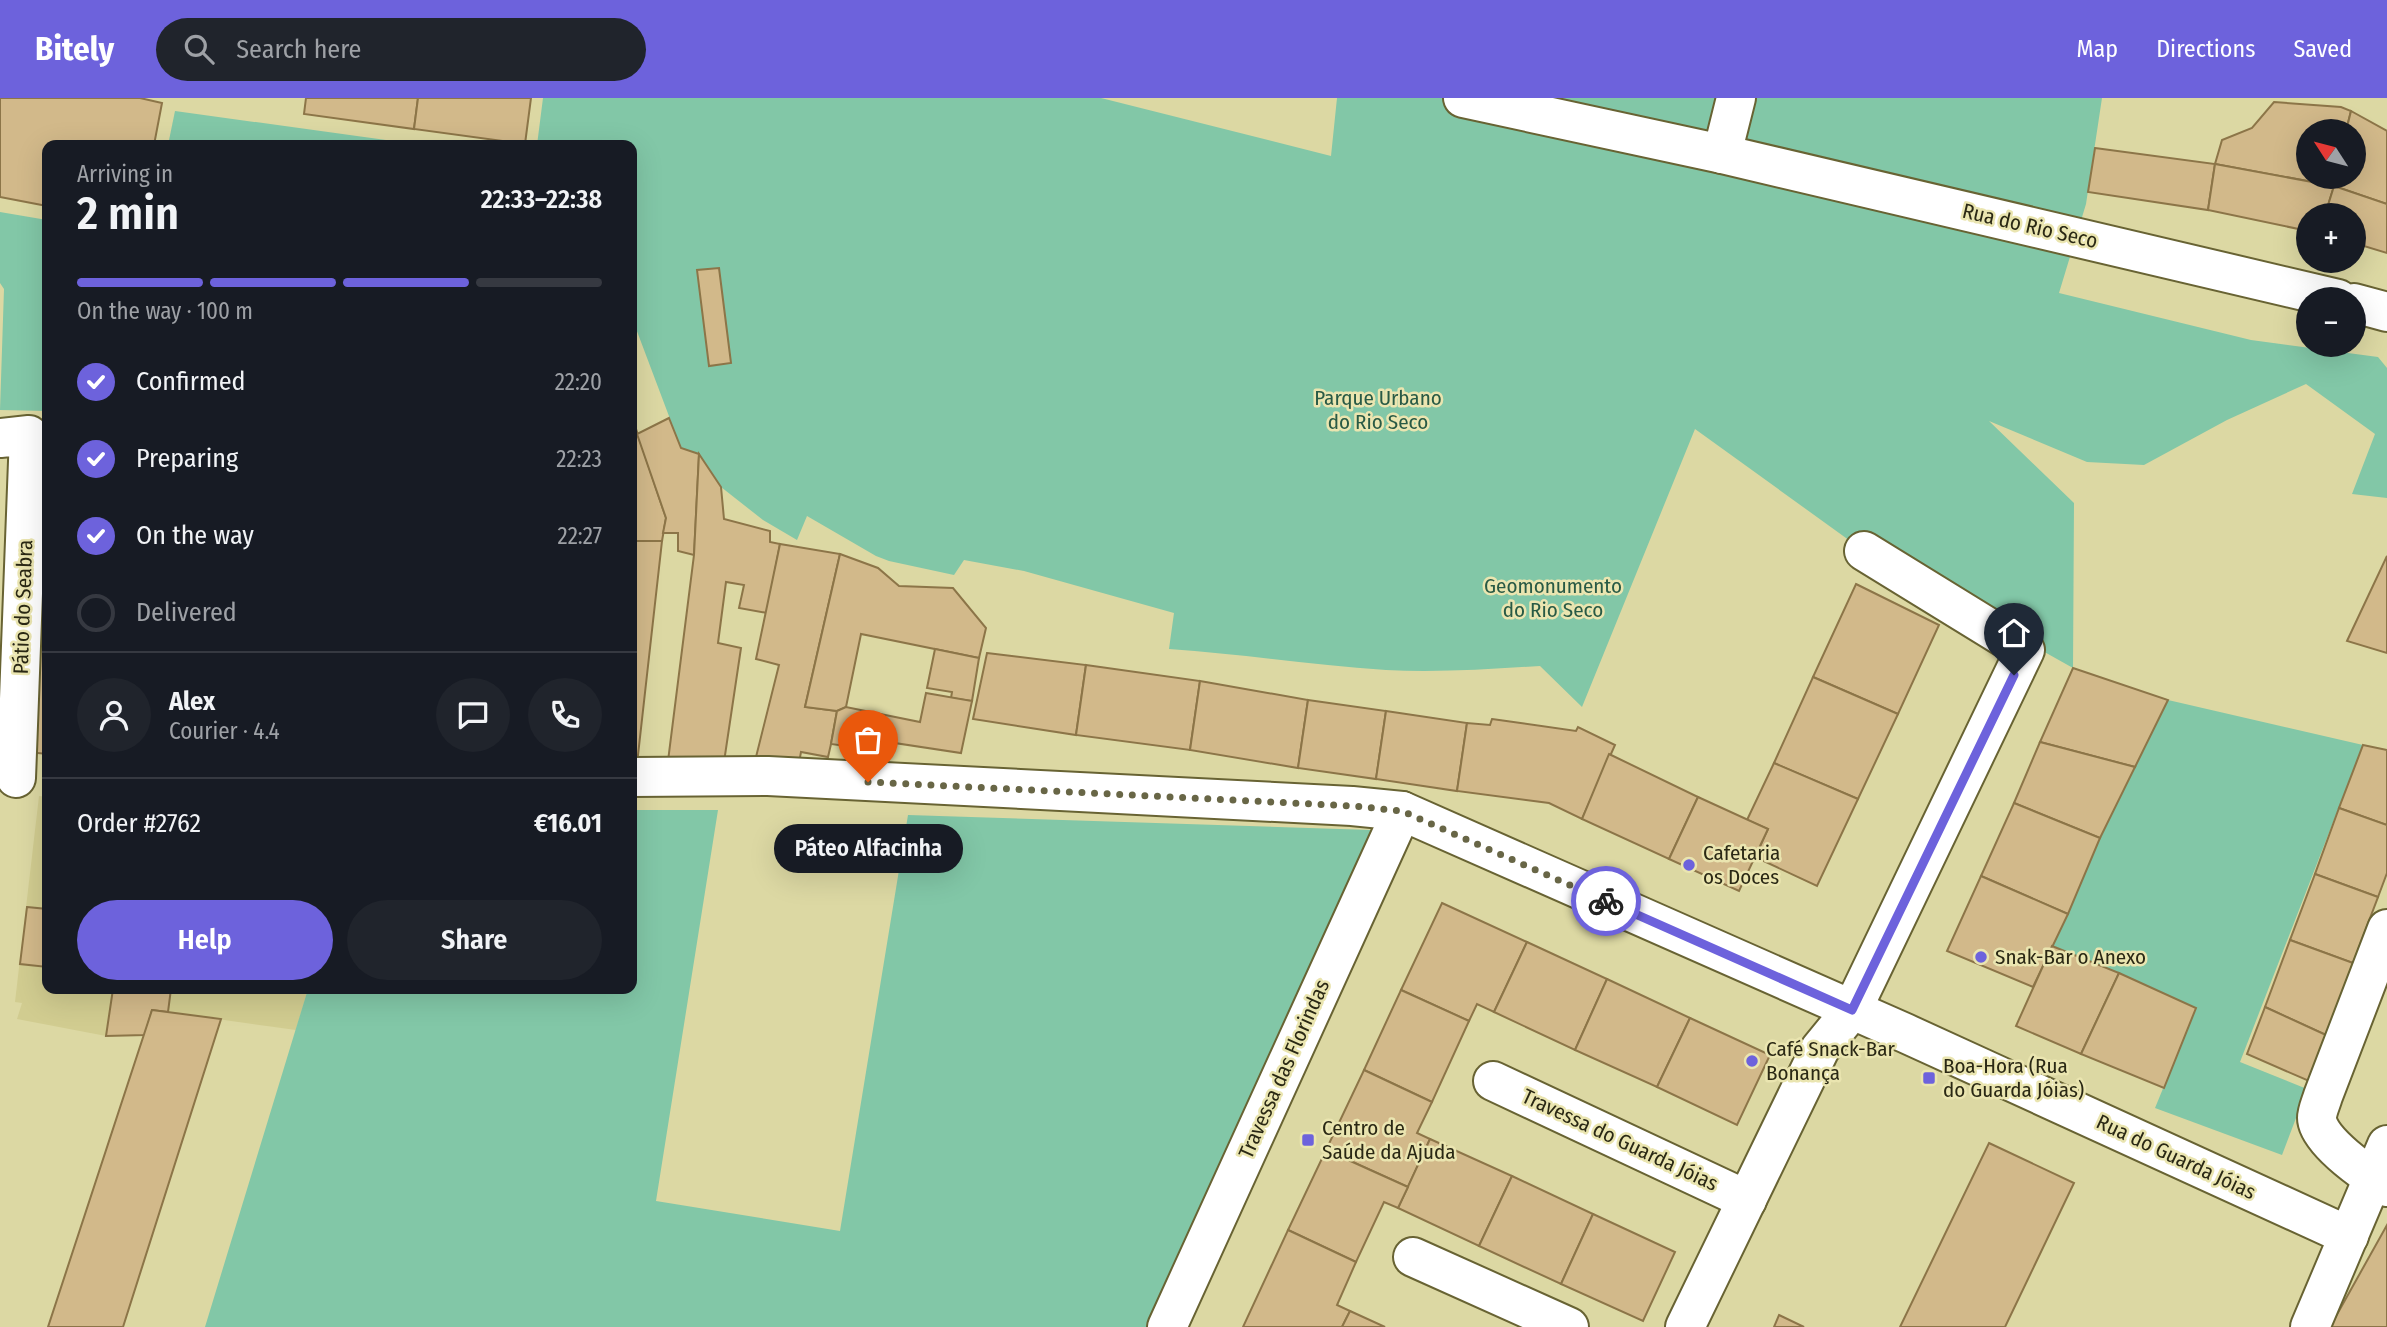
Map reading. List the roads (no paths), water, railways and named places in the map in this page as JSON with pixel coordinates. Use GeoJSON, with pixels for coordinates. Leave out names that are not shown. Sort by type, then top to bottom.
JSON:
{"type":"FeatureCollection","features":[{"type":"Feature","properties":{"kind":"street","name":"Rua do Rio Seco"},"geometry":{"type":"LineString","coordinates":[[1463,98],[1722,154],[2296,289]]}},
{"type":"Feature","properties":{"kind":"street"},"geometry":{"type":"LineString","coordinates":[[1722,154],[1736,98]]}},
{"type":"Feature","properties":{"kind":"street"},"geometry":{"type":"LineString","coordinates":[[2366,306],[2387,312]]}},
{"type":"Feature","properties":{"kind":"street","name":"Pátio do Seabra"},"geometry":{"type":"LineString","coordinates":[[21,778],[25,436]]}},
{"type":"Feature","properties":{"kind":"street"},"geometry":{"type":"LineString","coordinates":[[1685,1327],[1820,1049],[1852,1010],[2025,650],[1864,551]]}},
{"type":"Feature","properties":{"kind":"street","name":"Rua do Guarda Jóias"},"geometry":{"type":"LineString","coordinates":[[637,777],[768,776],[1353,806],[1402,811],[1852,1010],[2350,1236]]}},
{"type":"Feature","properties":{"kind":"street","name":"Travessa das Florindas"},"geometry":{"type":"LineString","coordinates":[[1167,1327],[1402,811]]}},
{"type":"Feature","properties":{"kind":"street"},"geometry":{"type":"LineString","coordinates":[[2310,1327],[2383,1170],[2330,1142],[2321,1133],[2317,1118],[2387,929]]}},
{"type":"Feature","properties":{"kind":"street","name":"Travessa do Guarda Jóias"},"geometry":{"type":"LineString","coordinates":[[1493,1081],[1746,1200]]}},
{"type":"Feature","properties":{"kind":"street"},"geometry":{"type":"LineString","coordinates":[[1413,1257],[1569,1327]]}},
{"type":"Feature","properties":{"kind":"place","name":"Páteo Alfacinha"},"geometry":{"type":"Point","coordinates":[868,782]}},
{"type":"Feature","properties":{"kind":"place","name":"Cafetaria os Doces"},"geometry":{"type":"Point","coordinates":[1689,865]}},
{"type":"Feature","properties":{"kind":"place","name":"Snak-Bar o Anexo"},"geometry":{"type":"Point","coordinates":[1981,957]}},
{"type":"Feature","properties":{"kind":"place","name":"Café Snack-Bar Bonança"},"geometry":{"type":"Point","coordinates":[1752,1061]}},
{"type":"Feature","properties":{"kind":"place","name":"Boa-Hora (Rua do Guarda Jóias)"},"geometry":{"type":"Point","coordinates":[1929,1078]}},
{"type":"Feature","properties":{"kind":"place","name":"Centro de Saúde da Ajuda"},"geometry":{"type":"Point","coordinates":[1308,1140]}},
{"type":"Feature","properties":{"kind":"park label","name":"Parque Urbano do Rio Seco"},"geometry":{"type":"Point","coordinates":[1378,410]}},
{"type":"Feature","properties":{"kind":"park label","name":"Geomonumento do Rio Seco"},"geometry":{"type":"Point","coordinates":[1553,598]}}]}
